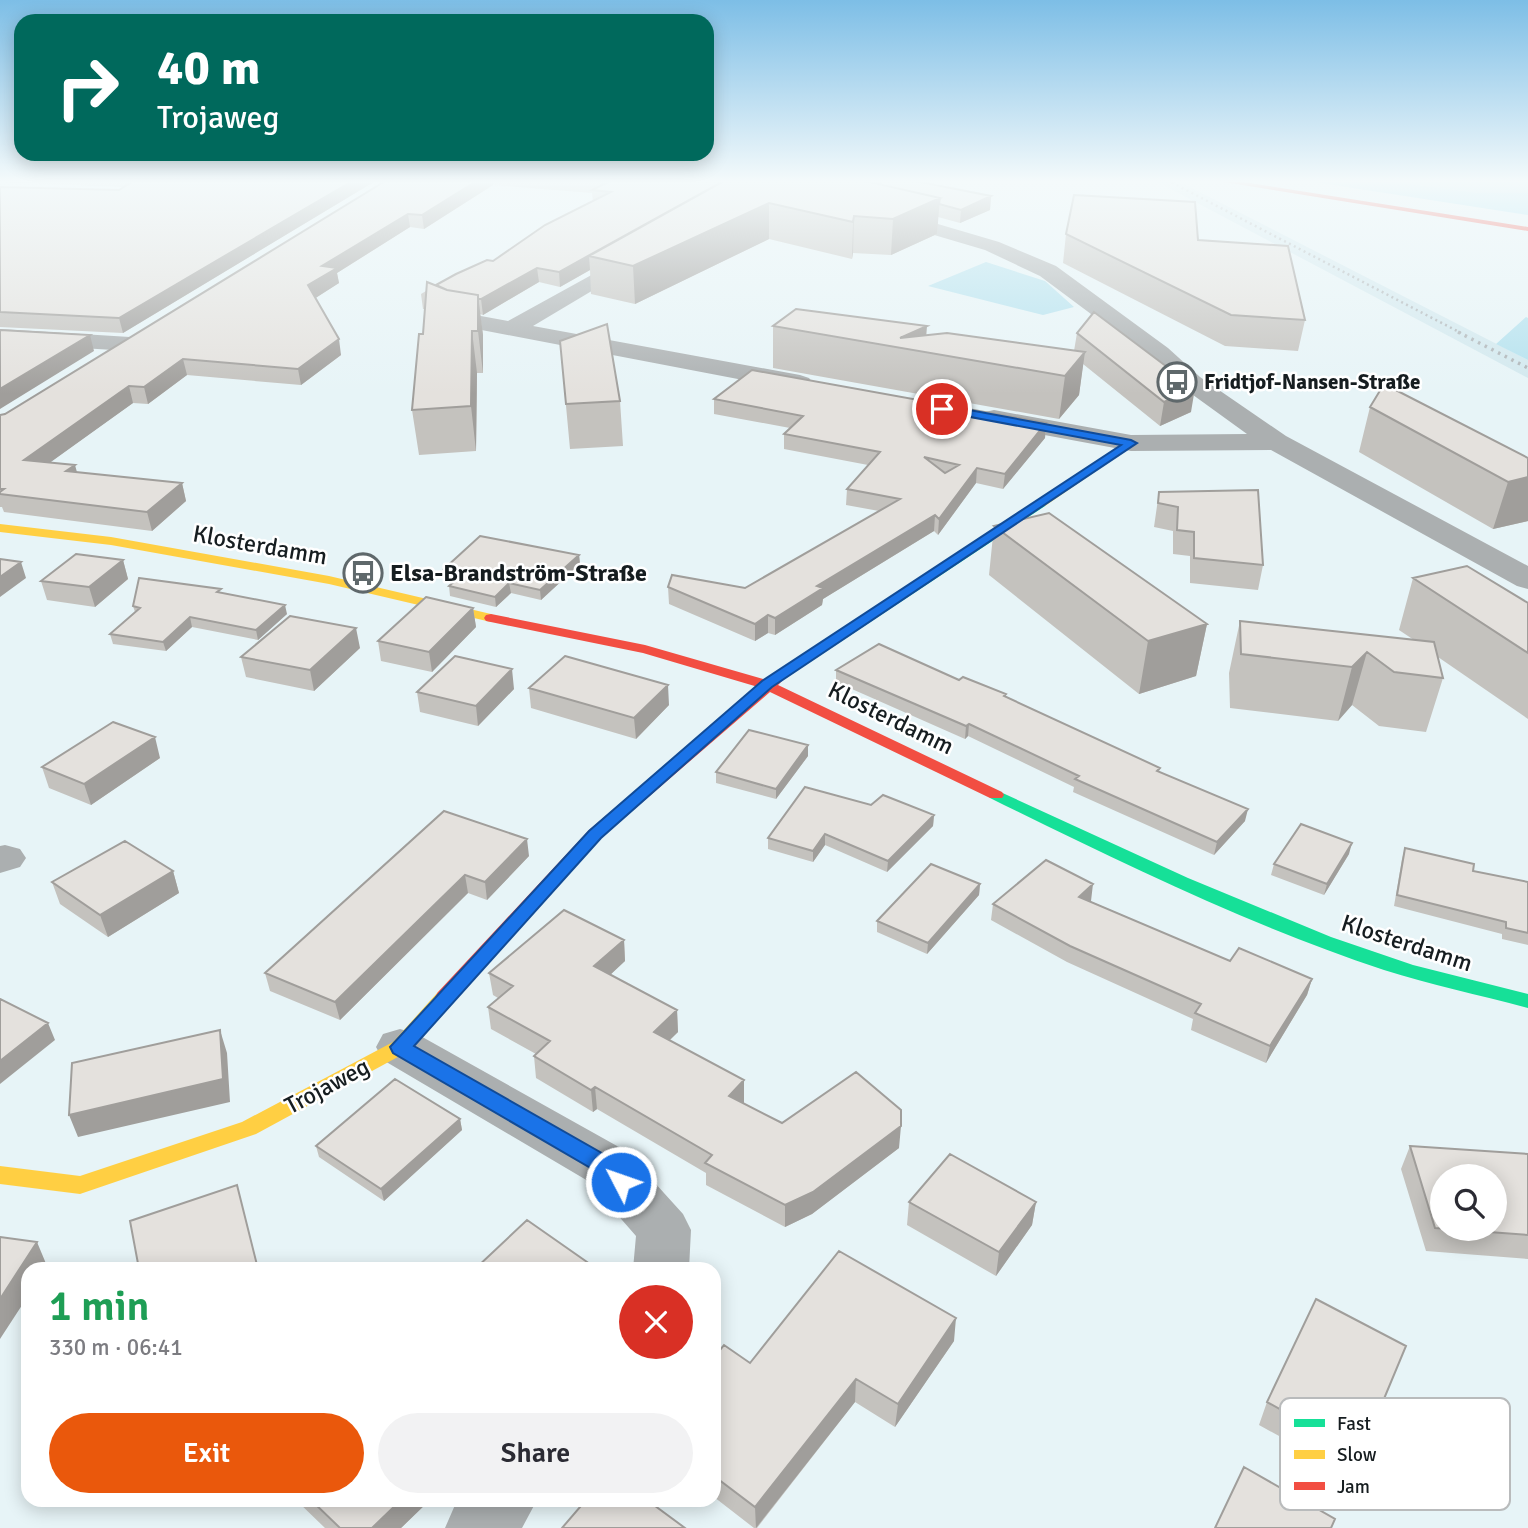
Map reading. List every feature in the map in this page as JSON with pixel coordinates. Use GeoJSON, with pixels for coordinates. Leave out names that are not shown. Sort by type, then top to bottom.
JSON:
{"type":"FeatureCollection","features":[{"type":"Feature","properties":{"kind":"street"},"geometry":{"type":"LineString","coordinates":[[509,330],[644,251]]}},
{"type":"Feature","properties":{"kind":"street"},"geometry":{"type":"LineString","coordinates":[[1004,251],[1048,271],[1149,345],[1191,382],[1276,442],[1528,579]]}},
{"type":"Feature","properties":{"kind":"street"},"geometry":{"type":"LineString","coordinates":[[443,316],[820,386]]}},
{"type":"Feature","properties":{"kind":"street"},"geometry":{"type":"LineString","coordinates":[[98,363],[152,331]]}},
{"type":"Feature","properties":{"kind":"street"},"geometry":{"type":"LineString","coordinates":[[0,336],[130,344]]}},
{"type":"Feature","properties":{"kind":"street"},"geometry":{"type":"LineString","coordinates":[[969,414],[1131,443],[1276,442]]}},
{"type":"Feature","properties":{"kind":"street"},"geometry":{"type":"LineString","coordinates":[[767,684],[1131,443]]}},
{"type":"Feature","properties":{"kind":"street","name":"Klosterdamm"},"geometry":{"type":"LineString","coordinates":[[0,528],[111,541],[329,580],[511,623],[645,649],[767,684],[1119,855],[1253,913],[1376,960],[1528,1001]]}},
{"type":"Feature","properties":{"kind":"street","name":"Trojaweg"},"geometry":{"type":"LineString","coordinates":[[0,1175],[80,1185],[249,1128],[400,1047],[595,834],[767,684]]}},
{"type":"Feature","properties":{"kind":"street"},"geometry":{"type":"LineString","coordinates":[[400,1047],[607,1166],[664,1230],[662,1262]]}},
{"type":"Feature","properties":{"kind":"street"},"geometry":{"type":"LineString","coordinates":[[478,1528],[498,1507]]}},
{"type":"Feature","properties":{"kind":"shaded area"},"geometry":{"type":"Polygon","coordinates":[[[1289,251],[1316,251],[1528,360],[1528,378],[1289,251]]]}},
{"type":"Feature","properties":{"kind":"shaded area"},"geometry":{"type":"Polygon","coordinates":[[[986,262],[1045,281],[1074,307],[1043,315],[928,286],[986,262]]]}},
{"type":"Feature","properties":{"kind":"shaded area"},"geometry":{"type":"Polygon","coordinates":[[[1528,318],[1528,360],[1496,344],[1528,318]]]}},
{"type":"Feature","properties":{"kind":"building"},"geometry":{"type":"Polygon","coordinates":[[[0,251],[233,251],[119,318],[0,312],[0,251]]]}},
{"type":"Feature","properties":{"kind":"building"},"geometry":{"type":"Polygon","coordinates":[[[271,251],[346,251],[322,266],[337,268],[308,285],[339,339],[298,369],[183,359],[144,387],[129,386],[24,460],[75,465],[66,471],[182,483],[147,512],[0,494],[4,489],[0,489],[0,415],[271,251]]]}},
{"type":"Feature","properties":{"kind":"building"},"geometry":{"type":"Polygon","coordinates":[[[507,251],[596,251],[559,272],[537,268],[481,299],[478,299],[478,295],[447,290],[436,285],[487,260],[493,261],[507,251]]]}},
{"type":"Feature","properties":{"kind":"building"},"geometry":{"type":"Polygon","coordinates":[[[597,251],[665,251],[633,266],[589,256],[597,251]]]}},
{"type":"Feature","properties":{"kind":"building"},"geometry":{"type":"Polygon","coordinates":[[[1101,251],[1289,251],[1305,320],[1231,315],[1101,251]]]}},
{"type":"Feature","properties":{"kind":"building"},"geometry":{"type":"Polygon","coordinates":[[[427,282],[447,290],[478,295],[478,331],[472,331],[471,406],[412,410],[427,282]]]}},
{"type":"Feature","properties":{"kind":"building"},"geometry":{"type":"Polygon","coordinates":[[[796,309],[927,326],[900,338],[947,333],[1085,352],[1065,376],[773,326],[796,309]]]}},
{"type":"Feature","properties":{"kind":"building"},"geometry":{"type":"Polygon","coordinates":[[[1094,312],[1195,388],[1164,402],[1077,333],[1094,312]]]}},
{"type":"Feature","properties":{"kind":"building"},"geometry":{"type":"Polygon","coordinates":[[[607,324],[620,401],[566,404],[560,341],[607,324]]]}},
{"type":"Feature","properties":{"kind":"building"},"geometry":{"type":"Polygon","coordinates":[[[0,330],[90,335],[0,389],[0,330]]]}},
{"type":"Feature","properties":{"kind":"building"},"geometry":{"type":"Polygon","coordinates":[[[752,370],[1046,423],[1005,474],[977,468],[939,519],[935,515],[817,586],[823,588],[775,618],[768,615],[755,624],[668,587],[672,575],[745,588],[900,499],[847,489],[880,452],[784,434],[803,416],[714,399],[752,370]],[[924,457],[945,473],[959,465],[924,457]]]}},
{"type":"Feature","properties":{"kind":"building"},"geometry":{"type":"Polygon","coordinates":[[[1384,384],[1528,458],[1528,477],[1508,482],[1370,407],[1384,384]]]}},
{"type":"Feature","properties":{"kind":"building"},"geometry":{"type":"Polygon","coordinates":[[[1258,490],[1263,565],[1194,558],[1194,532],[1177,530],[1178,507],[1158,503],[1159,492],[1258,490]]]}},
{"type":"Feature","properties":{"kind":"building"},"geometry":{"type":"Polygon","coordinates":[[[1049,513],[1207,624],[1148,641],[994,526],[1049,513]]]}},
{"type":"Feature","properties":{"kind":"building"},"geometry":{"type":"Polygon","coordinates":[[[480,536],[579,555],[540,590],[509,583],[495,597],[449,586],[464,573],[444,569],[480,536]]]}},
{"type":"Feature","properties":{"kind":"building"},"geometry":{"type":"Polygon","coordinates":[[[76,554],[123,560],[89,587],[41,581],[76,554]]]}},
{"type":"Feature","properties":{"kind":"building"},"geometry":{"type":"Polygon","coordinates":[[[0,559],[21,562],[0,577],[0,559]]]}},
{"type":"Feature","properties":{"kind":"building"},"geometry":{"type":"Polygon","coordinates":[[[1467,566],[1528,603],[1528,653],[1413,578],[1467,566]]]}},
{"type":"Feature","properties":{"kind":"building"},"geometry":{"type":"Polygon","coordinates":[[[139,578],[221,589],[217,592],[285,605],[256,630],[190,617],[163,642],[110,634],[140,608],[133,606],[139,578]]]}},
{"type":"Feature","properties":{"kind":"building"},"geometry":{"type":"Polygon","coordinates":[[[426,597],[473,608],[429,652],[378,641],[426,597]]]}},
{"type":"Feature","properties":{"kind":"building"},"geometry":{"type":"Polygon","coordinates":[[[290,616],[356,628],[310,670],[241,657],[290,616]]]}},
{"type":"Feature","properties":{"kind":"building"},"geometry":{"type":"Polygon","coordinates":[[[1240,621],[1434,642],[1443,678],[1394,672],[1367,652],[1352,667],[1241,654],[1240,621]]]}},
{"type":"Feature","properties":{"kind":"building"},"geometry":{"type":"Polygon","coordinates":[[[879,644],[959,680],[963,677],[1006,694],[1004,696],[1160,768],[1157,771],[1248,809],[1217,842],[1075,779],[1079,776],[969,724],[966,726],[836,670],[879,644]]]}},
{"type":"Feature","properties":{"kind":"building"},"geometry":{"type":"Polygon","coordinates":[[[455,656],[512,669],[476,706],[417,692],[455,656]]]}},
{"type":"Feature","properties":{"kind":"building"},"geometry":{"type":"Polygon","coordinates":[[[565,656],[668,685],[634,718],[529,688],[565,656]]]}},
{"type":"Feature","properties":{"kind":"building"},"geometry":{"type":"Polygon","coordinates":[[[113,722],[155,737],[84,784],[42,767],[113,722]]]}},
{"type":"Feature","properties":{"kind":"building"},"geometry":{"type":"Polygon","coordinates":[[[749,730],[808,745],[776,789],[716,772],[749,730]]]}},
{"type":"Feature","properties":{"kind":"building"},"geometry":{"type":"Polygon","coordinates":[[[805,787],[871,805],[883,795],[934,815],[888,861],[825,834],[813,851],[768,838],[805,787]]]}},
{"type":"Feature","properties":{"kind":"building"},"geometry":{"type":"Polygon","coordinates":[[[444,811],[527,839],[485,882],[465,875],[335,1002],[265,973],[444,811]]]}},
{"type":"Feature","properties":{"kind":"building"},"geometry":{"type":"Polygon","coordinates":[[[1301,824],[1352,843],[1327,884],[1274,864],[1301,824]]]}},
{"type":"Feature","properties":{"kind":"building"},"geometry":{"type":"Polygon","coordinates":[[[125,841],[173,871],[100,915],[52,882],[125,841]]]}},
{"type":"Feature","properties":{"kind":"building"},"geometry":{"type":"Polygon","coordinates":[[[1405,848],[1474,864],[1473,871],[1528,882],[1528,933],[1506,928],[1506,922],[1397,895],[1405,848]]]}},
{"type":"Feature","properties":{"kind":"building"},"geometry":{"type":"Polygon","coordinates":[[[1046,860],[1093,884],[1079,897],[1230,961],[1239,948],[1312,979],[1270,1046],[1195,1013],[1201,1004],[1070,946],[993,904],[1046,860]]]}},
{"type":"Feature","properties":{"kind":"building"},"geometry":{"type":"Polygon","coordinates":[[[931,864],[980,884],[928,943],[877,921],[931,864]]]}},
{"type":"Feature","properties":{"kind":"building"},"geometry":{"type":"Polygon","coordinates":[[[564,910],[624,940],[594,966],[677,1010],[654,1032],[744,1080],[729,1096],[782,1123],[856,1072],[901,1110],[901,1126],[813,1192],[785,1205],[705,1163],[712,1155],[595,1087],[591,1090],[534,1056],[550,1041],[488,1007],[513,986],[489,973],[564,910]]]}},
{"type":"Feature","properties":{"kind":"building"},"geometry":{"type":"Polygon","coordinates":[[[0,999],[48,1023],[0,1061],[0,999]]]}},
{"type":"Feature","properties":{"kind":"building"},"geometry":{"type":"Polygon","coordinates":[[[220,1030],[223,1079],[69,1115],[72,1063],[220,1030]]]}},
{"type":"Feature","properties":{"kind":"building"},"geometry":{"type":"Polygon","coordinates":[[[395,1079],[460,1119],[381,1189],[316,1146],[395,1079]]]}},
{"type":"Feature","properties":{"kind":"building"},"geometry":{"type":"Polygon","coordinates":[[[1410,1146],[1528,1154],[1528,1235],[1507,1233],[1507,1164],[1430,1164],[1430,1212],[1410,1146]]]}},
{"type":"Feature","properties":{"kind":"building"},"geometry":{"type":"Polygon","coordinates":[[[950,1154],[1036,1202],[999,1252],[909,1202],[950,1154]]]}},
{"type":"Feature","properties":{"kind":"building"},"geometry":{"type":"Polygon","coordinates":[[[237,1185],[256,1262],[138,1262],[130,1221],[237,1185]]]}},
{"type":"Feature","properties":{"kind":"building"},"geometry":{"type":"Polygon","coordinates":[[[527,1220],[587,1262],[482,1262],[527,1220]]]}},
{"type":"Feature","properties":{"kind":"building"},"geometry":{"type":"Polygon","coordinates":[[[0,1237],[37,1242],[24,1262],[21,1262],[21,1267],[0,1299],[0,1237]]]}},
{"type":"Feature","properties":{"kind":"building"},"geometry":{"type":"Polygon","coordinates":[[[839,1251],[956,1318],[898,1404],[856,1379],[755,1507],[721,1481],[721,1349],[724,1345],[750,1363],[839,1251]]]}},
{"type":"Feature","properties":{"kind":"building"},"geometry":{"type":"Polygon","coordinates":[[[1316,1299],[1406,1346],[1384,1398],[1280,1398],[1280,1409],[1267,1402],[1316,1299]]]}},
{"type":"Feature","properties":{"kind":"building"},"geometry":{"type":"Polygon","coordinates":[[[1244,1467],[1280,1488],[1280,1510],[1319,1510],[1335,1519],[1331,1528],[1215,1528],[1244,1467]]]}},
{"type":"Feature","properties":{"kind":"building"},"geometry":{"type":"Polygon","coordinates":[[[318,1507],[394,1507],[372,1528],[340,1528],[318,1507]]]}},
{"type":"Feature","properties":{"kind":"building"},"geometry":{"type":"Polygon","coordinates":[[[580,1507],[656,1507],[685,1528],[562,1528],[580,1507]]]}},
{"type":"Feature","properties":{"kind":"railway"},"geometry":{"type":"LineString","coordinates":[[1304,251],[1461,333]]}},
{"type":"Feature","properties":{"kind":"railway"},"geometry":{"type":"LineString","coordinates":[[1458,332],[1528,368]]}},
{"type":"Feature","properties":{"kind":"traffic: fast"},"geometry":{"type":"LineString","coordinates":[[781,675],[1041,503]]}},
{"type":"Feature","properties":{"kind":"traffic: fast"},"geometry":{"type":"LineString","coordinates":[[996,795],[1182,882],[1325,941],[1411,971],[1528,1001]]}},
{"type":"Feature","properties":{"kind":"traffic: slow"},"geometry":{"type":"LineString","coordinates":[[1041,503],[1131,443]]}},
{"type":"Feature","properties":{"kind":"traffic: slow"},"geometry":{"type":"LineString","coordinates":[[0,528],[111,541],[329,580],[491,618]]}},
{"type":"Feature","properties":{"kind":"traffic: slow"},"geometry":{"type":"LineString","coordinates":[[0,1175],[80,1185],[249,1128],[400,1047],[445,997]]}},
{"type":"Feature","properties":{"kind":"traffic: jam"},"geometry":{"type":"LineString","coordinates":[[491,618],[645,649],[754,679],[996,795]]}},
{"type":"Feature","properties":{"kind":"traffic: jam"},"geometry":{"type":"LineString","coordinates":[[445,997],[595,834],[781,675]]}},
{"type":"Feature","properties":{"kind":"place","name":"Fridtjof-Nansen-Straße"},"geometry":{"type":"Point","coordinates":[1177,382]}},
{"type":"Feature","properties":{"kind":"place","name":"Elsa-Brandström-Straße"},"geometry":{"type":"Point","coordinates":[363,573]}},
{"type":"Feature","properties":{"kind":"route"},"geometry":{"type":"LineString","coordinates":[[621,1182],[607,1166],[400,1047],[595,834],[767,684],[1131,443],[942,409]]}}]}
